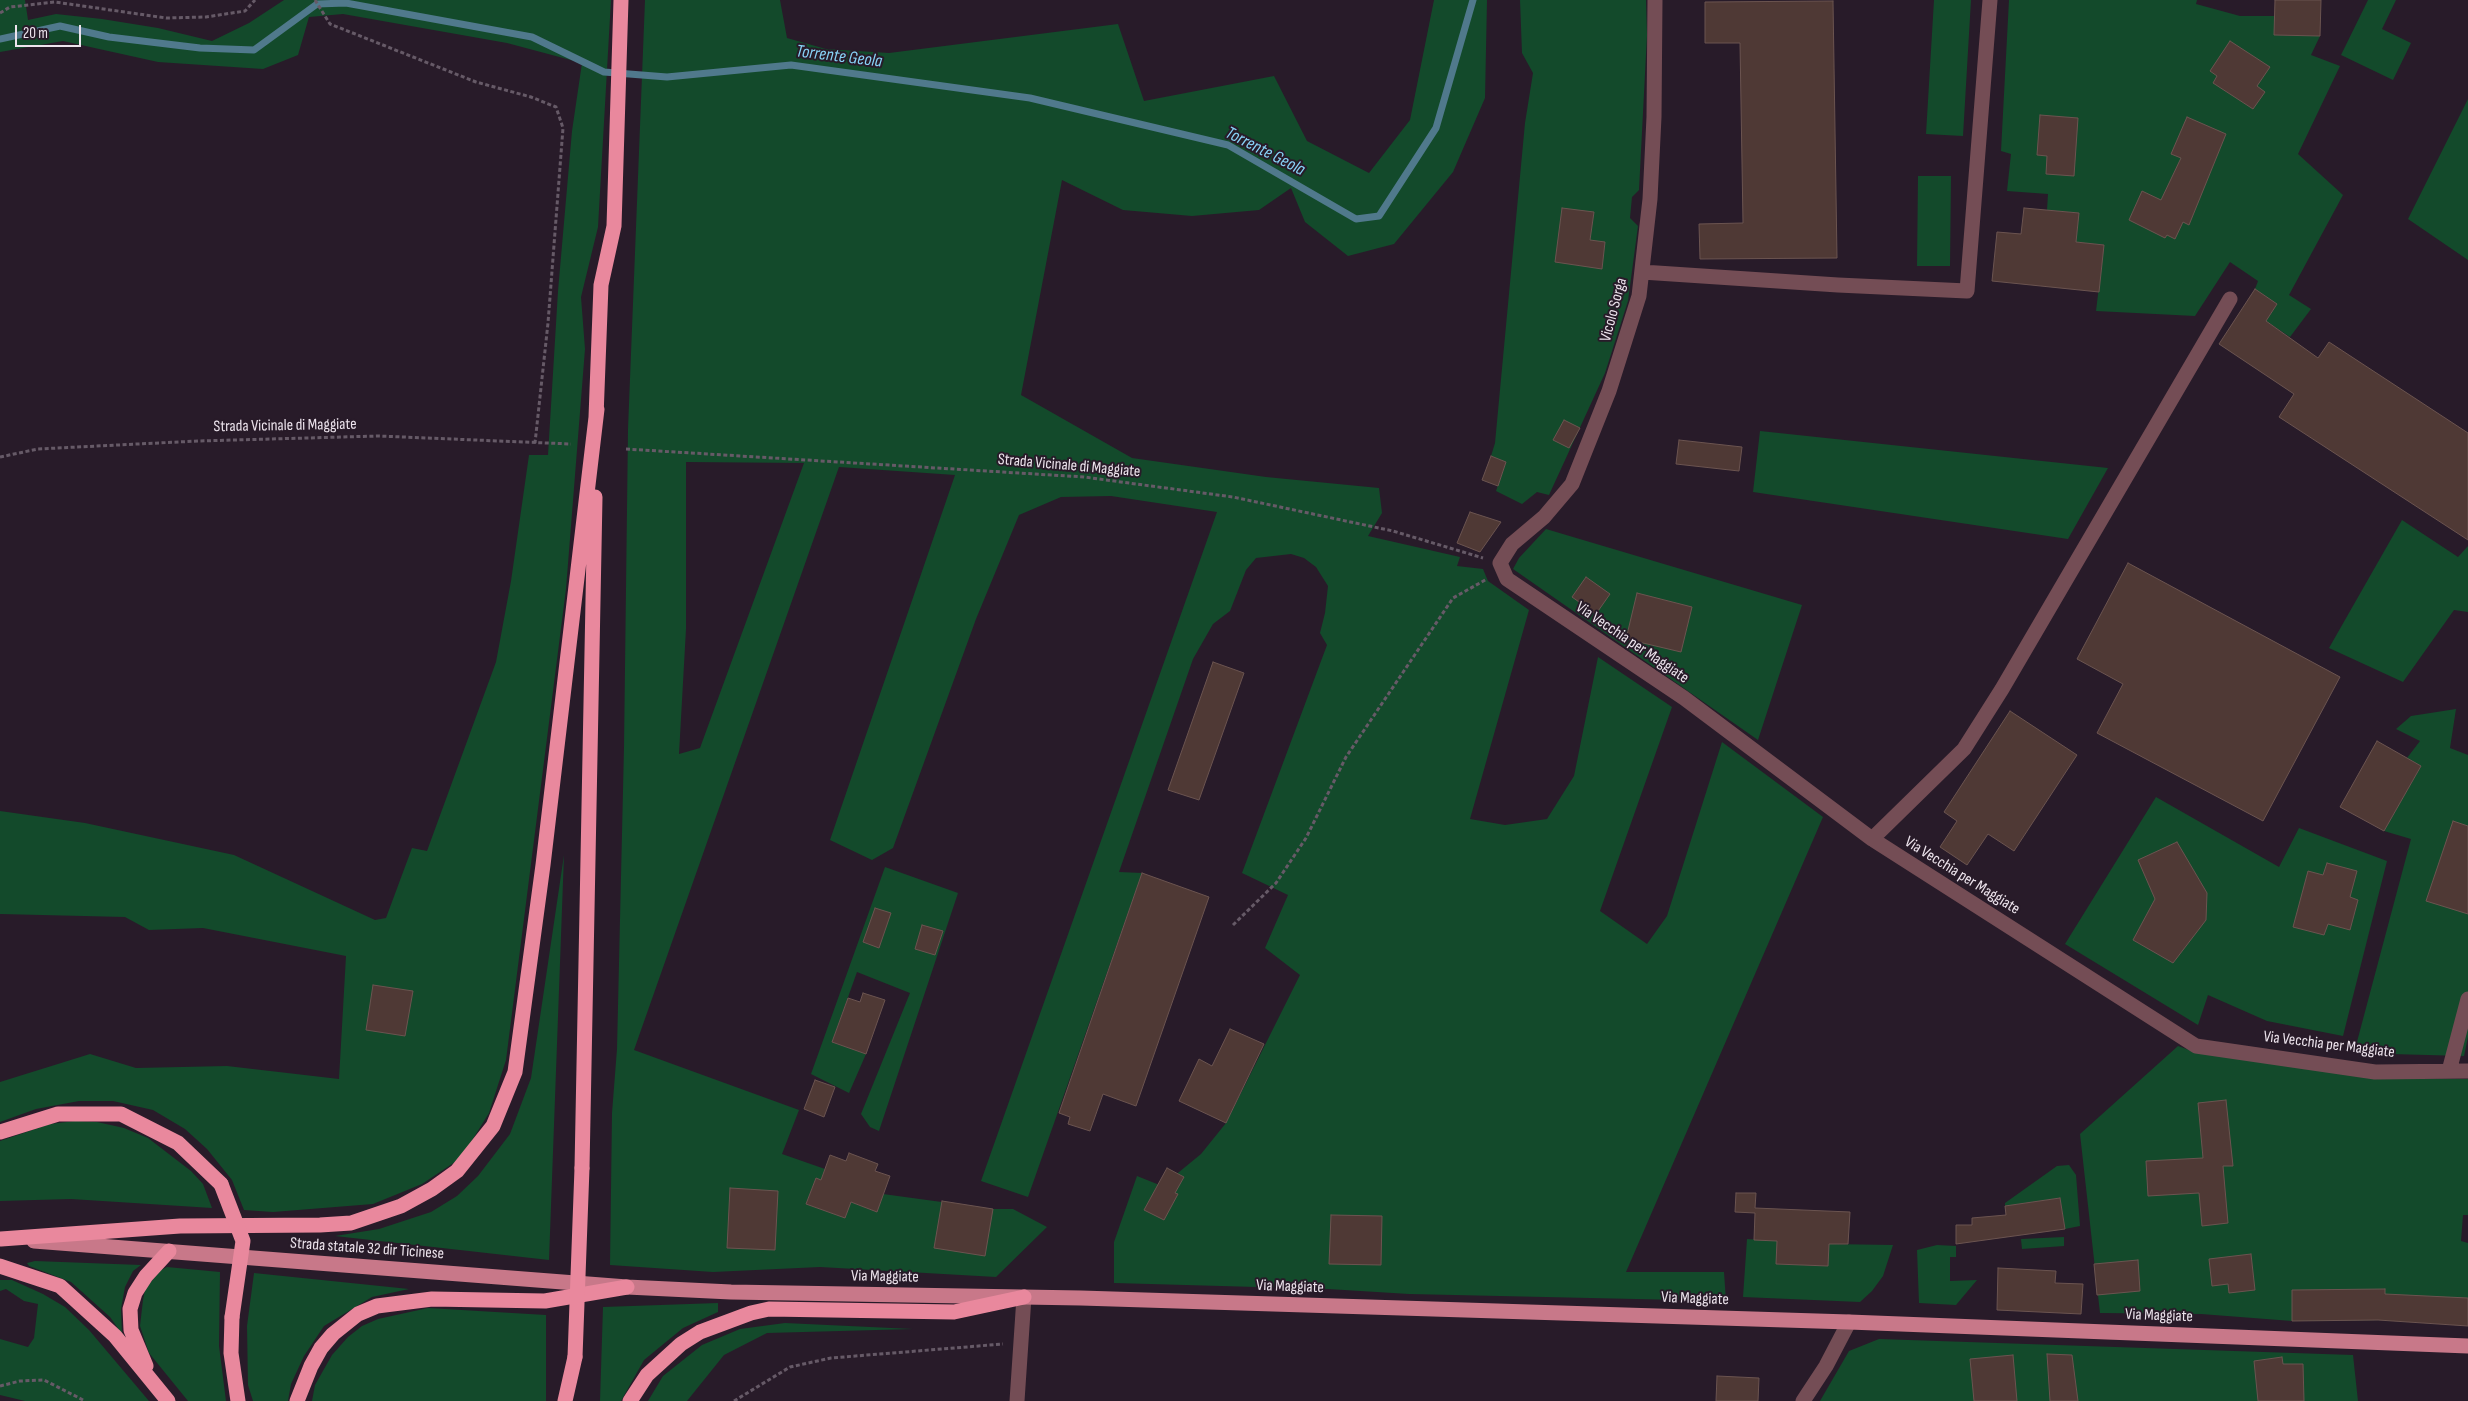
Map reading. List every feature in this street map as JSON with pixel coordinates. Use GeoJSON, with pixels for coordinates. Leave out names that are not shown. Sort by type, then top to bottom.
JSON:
{"type":"FeatureCollection","features":[{"type":"Feature","properties":{"kind":"highway"},"geometry":{"type":"LineString","coordinates":[[574,1401],[582,1168],[601,285],[614,226],[621,0]]}},
{"type":"Feature","properties":{"kind":"highway"},"geometry":{"type":"LineString","coordinates":[[1,1239],[180,1226],[351,1223],[401,1206],[432,1189],[456,1171],[493,1126],[514,1072],[518,1047],[543,865],[597,409]]}},
{"type":"Feature","properties":{"kind":"highway"},"geometry":{"type":"LineString","coordinates":[[0,1132],[58,1114],[121,1114],[178,1143],[220,1184],[243,1241],[232,1317],[231,1353],[238,1401]]}},
{"type":"Feature","properties":{"kind":"highway"},"geometry":{"type":"LineString","coordinates":[[153,1381],[131,1330],[130,1309],[135,1293],[146,1276],[169,1251]]}},
{"type":"Feature","properties":{"kind":"highway"},"geometry":{"type":"LineString","coordinates":[[0,1266],[60,1286],[115,1336],[168,1401]]}},
{"type":"Feature","properties":{"kind":"highway"},"geometry":{"type":"LineString","coordinates":[[297,1401],[308,1372],[321,1348],[333,1334],[358,1314],[377,1306],[432,1299],[545,1301],[627,1287]]}},
{"type":"Feature","properties":{"kind":"highway"},"geometry":{"type":"LineString","coordinates":[[630,1401],[647,1374],[681,1344],[700,1332],[751,1313],[769,1309],[954,1312],[1024,1298]]}},
{"type":"Feature","properties":{"kind":"highway"},"geometry":{"type":"LineString","coordinates":[[565,1401],[576,1357]]}},
{"type":"Feature","properties":{"kind":"main road","name":"Strada statale 32 dir Ticinese"},"geometry":{"type":"LineString","coordinates":[[1,1239],[627,1287],[731,1292]]}},
{"type":"Feature","properties":{"kind":"main road","name":"Via Maggiate"},"geometry":{"type":"LineString","coordinates":[[731,1292],[1024,1298],[1849,1322],[2468,1346]]}},
{"type":"Feature","properties":{"kind":"street","name":"Vicolo Sorga"},"geometry":{"type":"LineString","coordinates":[[1502,567],[1512,544],[1544,517],[1572,484],[1609,391],[1639,296],[1650,199],[1654,117],[1655,0]]}},
{"type":"Feature","properties":{"kind":"street"},"geometry":{"type":"LineString","coordinates":[[1642,272],[1967,291],[1990,0]]}},
{"type":"Feature","properties":{"kind":"street"},"geometry":{"type":"LineString","coordinates":[[1872,839],[1964,750],[2002,689],[2230,299]]}},
{"type":"Feature","properties":{"kind":"street","name":"Via Vecchia per Maggiate"},"geometry":{"type":"LineString","coordinates":[[1502,567],[1507,579],[1684,698],[1872,839],[2196,1046],[2375,1072],[2468,1071]]}},
{"type":"Feature","properties":{"kind":"street"},"geometry":{"type":"LineString","coordinates":[[2450,1071],[2468,999]]}},
{"type":"Feature","properties":{"kind":"street"},"geometry":{"type":"LineString","coordinates":[[1017,1401],[1024,1298]]}},
{"type":"Feature","properties":{"kind":"street"},"geometry":{"type":"LineString","coordinates":[[1803,1401],[1826,1366],[1849,1322]]}},
{"type":"Feature","properties":{"kind":"path"},"geometry":{"type":"LineString","coordinates":[[0,13],[10,7],[55,2],[166,18],[206,16],[245,11],[255,0]]}},
{"type":"Feature","properties":{"kind":"path"},"geometry":{"type":"LineString","coordinates":[[315,0],[330,24],[476,82],[531,97],[556,107],[564,128],[548,323],[535,443]]}},
{"type":"Feature","properties":{"kind":"path","name":"Strada Vicinale di Maggiate"},"geometry":{"type":"LineString","coordinates":[[0,456],[38,449],[208,440],[379,436],[570,444]]}},
{"type":"Feature","properties":{"kind":"path","name":"Strada Vicinale di Maggiate"},"geometry":{"type":"LineString","coordinates":[[626,449],[1084,477],[1243,499],[1393,531],[1502,567]]}},
{"type":"Feature","properties":{"kind":"path"},"geometry":{"type":"LineString","coordinates":[[1233,925],[1276,883],[1306,838],[1346,757],[1453,598],[1502,567]]}},
{"type":"Feature","properties":{"kind":"path"},"geometry":{"type":"LineString","coordinates":[[734,1401],[790,1367],[831,1358],[1022,1342]]}},
{"type":"Feature","properties":{"kind":"path"},"geometry":{"type":"LineString","coordinates":[[0,1386],[20,1381],[44,1380],[86,1401]]}},
{"type":"Feature","properties":{"kind":"green space"},"geometry":{"type":"Polygon","coordinates":[[[0,0],[25,0],[28,20],[56,14],[102,19],[158,28],[212,41],[249,23],[284,0],[611,0],[598,227],[581,297],[585,349],[566,589],[506,1060],[489,1113],[461,1158],[422,1184],[373,1204],[273,1212],[244,1210],[232,1180],[207,1149],[185,1129],[153,1110],[113,1101],[79,1101],[36,1109],[0,1122],[0,1082],[90,1054],[136,1068],[227,1066],[339,1079],[346,956],[203,928],[149,930],[125,917],[0,914],[0,811],[85,823],[234,855],[375,920],[386,918],[412,848],[427,851],[496,662],[511,581],[529,455],[548,455],[558,291],[572,131],[582,63],[507,43],[343,14],[309,17],[298,55],[263,69],[158,62],[63,41],[0,52],[0,0]]]}},
{"type":"Feature","properties":{"kind":"green space"},"geometry":{"type":"Polygon","coordinates":[[[645,0],[780,0],[787,38],[826,49],[889,53],[1118,24],[1144,101],[1274,76],[1307,141],[1369,173],[1410,120],[1434,0],[1487,0],[1485,98],[1453,172],[1394,244],[1348,256],[1305,222],[1291,188],[1259,210],[1192,216],[1123,210],[1062,180],[1021,395],[1132,458],[1266,477],[1379,488],[1382,513],[1368,536],[1460,557],[1457,566],[1483,569],[1488,581],[1529,610],[1470,819],[1505,825],[1547,819],[1574,776],[1598,657],[1672,707],[1600,911],[1647,944],[1667,916],[1722,742],[1823,817],[1626,1272],[1724,1272],[1726,1301],[1409,1294],[1328,1289],[1114,1283],[1114,1242],[1137,1176],[1162,1186],[1201,1154],[1226,1123],[1300,975],[1265,948],[1288,895],[1242,873],[1327,645],[1320,633],[1325,613],[1328,586],[1316,567],[1304,558],[1291,554],[1256,558],[1246,570],[1230,611],[1213,624],[1193,659],[1119,872],[1142,873],[1028,1197],[981,1181],[1217,512],[1111,496],[1061,497],[1019,515],[976,619],[893,848],[872,860],[830,840],[955,475],[839,467],[634,1050],[799,1110],[782,1154],[825,1169],[821,1180],[816,1178],[806,1204],[845,1218],[851,1202],[877,1212],[883,1194],[993,1209],[1013,1209],[1047,1227],[996,1277],[820,1267],[713,1272],[610,1265],[612,1113],[617,1049],[624,747],[628,429],[645,0]],[[686,462],[686,629],[679,754],[700,748],[804,463],[686,462]]]}},
{"type":"Feature","properties":{"kind":"green space"},"geometry":{"type":"Polygon","coordinates":[[[1520,0],[1646,0],[1647,35],[1639,190],[1632,197],[1630,218],[1638,226],[1628,301],[1605,373],[1549,495],[1537,492],[1522,504],[1496,491],[1506,462],[1491,456],[1495,443],[1525,123],[1533,73],[1522,53],[1520,0]]]}},
{"type":"Feature","properties":{"kind":"green space"},"geometry":{"type":"Polygon","coordinates":[[[1934,0],[1971,0],[1963,136],[1926,134],[1934,0]]]}},
{"type":"Feature","properties":{"kind":"green space"},"geometry":{"type":"Polygon","coordinates":[[[2009,0],[2197,0],[2196,4],[2240,16],[2275,16],[2274,35],[2320,36],[2311,55],[2340,66],[2298,154],[2343,195],[2289,295],[2311,309],[2290,337],[2266,321],[2277,304],[2255,289],[2258,281],[2230,262],[2195,316],[2096,311],[2104,245],[2076,242],[2079,213],[2047,210],[2048,194],[2007,191],[2011,154],[2001,151],[2009,0]]]}},
{"type":"Feature","properties":{"kind":"green space"},"geometry":{"type":"Polygon","coordinates":[[[2368,0],[2396,0],[2382,29],[2411,43],[2393,80],[2341,55],[2368,0]]]}},
{"type":"Feature","properties":{"kind":"green space"},"geometry":{"type":"Polygon","coordinates":[[[2468,99],[2468,260],[2408,219],[2468,99]]]}},
{"type":"Feature","properties":{"kind":"green space"},"geometry":{"type":"Polygon","coordinates":[[[1918,176],[1951,176],[1950,266],[1917,266],[1918,176]]]}},
{"type":"Feature","properties":{"kind":"green space"},"geometry":{"type":"Polygon","coordinates":[[[1760,431],[2108,468],[2068,539],[1753,492],[1760,431]]]}},
{"type":"Feature","properties":{"kind":"green space"},"geometry":{"type":"Polygon","coordinates":[[[2402,520],[2458,557],[2468,546],[2468,612],[2454,610],[2403,682],[2329,648],[2402,520]]]}},
{"type":"Feature","properties":{"kind":"green space"},"geometry":{"type":"Polygon","coordinates":[[[1546,529],[1802,605],[1758,740],[1513,569],[1519,558],[1546,529]]]}},
{"type":"Feature","properties":{"kind":"green space"},"geometry":{"type":"Polygon","coordinates":[[[2456,709],[2450,748],[2468,755],[2468,1037],[2464,1056],[2354,1053],[2411,839],[2384,831],[2421,766],[2407,758],[2420,741],[2396,729],[2411,716],[2456,709]]]}},
{"type":"Feature","properties":{"kind":"green space"},"geometry":{"type":"Polygon","coordinates":[[[2156,797],[2279,867],[2299,828],[2387,861],[2343,1036],[2267,1021],[2208,995],[2198,1025],[2065,944],[2156,797]]]}},
{"type":"Feature","properties":{"kind":"green space"},"geometry":{"type":"Polygon","coordinates":[[[564,855],[549,1260],[335,1236],[379,1229],[431,1212],[457,1196],[478,1176],[510,1134],[531,1078],[564,855]]]}},
{"type":"Feature","properties":{"kind":"green space"},"geometry":{"type":"Polygon","coordinates":[[[885,867],[958,893],[879,1131],[870,1127],[861,1114],[910,993],[857,972],[832,1042],[866,1054],[849,1093],[811,1074],[885,867]]]}},
{"type":"Feature","properties":{"kind":"green space"},"geometry":{"type":"Polygon","coordinates":[[[2178,1046],[2192,1051],[2372,1078],[2468,1079],[2468,1215],[2463,1215],[2461,1241],[2468,1243],[2468,1325],[2385,1320],[2292,1321],[2201,1314],[2100,1313],[2080,1134],[2178,1046]]]}},
{"type":"Feature","properties":{"kind":"green space"},"geometry":{"type":"Polygon","coordinates":[[[75,1121],[97,1122],[124,1128],[148,1138],[191,1171],[203,1184],[212,1208],[71,1199],[0,1201],[0,1141],[50,1124],[75,1121]]]}},
{"type":"Feature","properties":{"kind":"green space"},"geometry":{"type":"Polygon","coordinates":[[[2069,1165],[2076,1175],[2080,1226],[2065,1229],[2060,1198],[2005,1206],[2005,1203],[2057,1166],[2069,1165]]]}},
{"type":"Feature","properties":{"kind":"green space"},"geometry":{"type":"Polygon","coordinates":[[[2064,1237],[2064,1246],[2022,1249],[2021,1239],[2064,1237]]]}},
{"type":"Feature","properties":{"kind":"green space"},"geometry":{"type":"Polygon","coordinates":[[[1747,1239],[1777,1241],[1777,1264],[1827,1266],[1829,1244],[1893,1245],[1883,1276],[1872,1291],[1860,1302],[1743,1297],[1747,1239]]]}},
{"type":"Feature","properties":{"kind":"green space"},"geometry":{"type":"Polygon","coordinates":[[[1937,1245],[1956,1246],[1956,1257],[1950,1257],[1950,1281],[1977,1280],[1956,1305],[1919,1303],[1917,1250],[1937,1245]]]}},
{"type":"Feature","properties":{"kind":"green space"},"geometry":{"type":"Polygon","coordinates":[[[35,1261],[141,1265],[133,1271],[125,1287],[121,1309],[122,1334],[110,1317],[71,1282],[29,1266],[27,1263],[35,1261]]]}},
{"type":"Feature","properties":{"kind":"green space"},"geometry":{"type":"Polygon","coordinates":[[[167,1267],[220,1272],[219,1346],[226,1401],[188,1401],[149,1353],[140,1326],[145,1290],[161,1270],[167,1267]]]}},
{"type":"Feature","properties":{"kind":"green space"},"geometry":{"type":"Polygon","coordinates":[[[254,1273],[409,1289],[372,1297],[324,1326],[304,1356],[291,1384],[288,1401],[253,1401],[248,1385],[247,1326],[254,1273]]]}},
{"type":"Feature","properties":{"kind":"green space"},"geometry":{"type":"Polygon","coordinates":[[[0,1280],[12,1280],[43,1294],[65,1307],[89,1330],[149,1401],[25,1401],[0,1395],[0,1339],[28,1347],[34,1338],[38,1304],[24,1301],[6,1289],[0,1291],[0,1280]]]}},
{"type":"Feature","properties":{"kind":"green space"},"geometry":{"type":"Polygon","coordinates":[[[718,1303],[718,1312],[683,1328],[644,1360],[621,1401],[600,1401],[603,1307],[718,1303]]]}},
{"type":"Feature","properties":{"kind":"green space"},"geometry":{"type":"Polygon","coordinates":[[[428,1308],[546,1315],[546,1401],[312,1401],[315,1385],[332,1355],[348,1337],[362,1326],[378,1319],[428,1308]]]}},
{"type":"Feature","properties":{"kind":"green space"},"geometry":{"type":"Polygon","coordinates":[[[785,1323],[913,1329],[767,1333],[724,1355],[687,1401],[648,1401],[663,1376],[702,1345],[740,1329],[785,1323]]]}},
{"type":"Feature","properties":{"kind":"green space"},"geometry":{"type":"Polygon","coordinates":[[[1879,1339],[2353,1355],[2358,1401],[1820,1401],[1849,1351],[1879,1339]]]}},
{"type":"Feature","properties":{"kind":"building"},"geometry":{"type":"Polygon","coordinates":[[[2275,0],[2321,0],[2320,36],[2274,35],[2275,0]]]}},
{"type":"Feature","properties":{"kind":"building"},"geometry":{"type":"Polygon","coordinates":[[[1833,1],[1837,258],[1700,259],[1699,224],[1743,223],[1740,43],[1705,43],[1705,2],[1833,1]]]}},
{"type":"Feature","properties":{"kind":"building"},"geometry":{"type":"Polygon","coordinates":[[[2230,41],[2270,67],[2257,86],[2265,92],[2253,109],[2213,83],[2217,76],[2210,71],[2230,41]]]}},
{"type":"Feature","properties":{"kind":"building"},"geometry":{"type":"Polygon","coordinates":[[[2040,115],[2078,118],[2074,176],[2046,174],[2047,156],[2037,155],[2040,115]]]}},
{"type":"Feature","properties":{"kind":"building"},"geometry":{"type":"Polygon","coordinates":[[[2187,117],[2226,134],[2189,225],[2183,222],[2175,239],[2167,235],[2165,238],[2129,220],[2142,191],[2161,200],[2181,158],[2171,154],[2187,117]]]}},
{"type":"Feature","properties":{"kind":"building"},"geometry":{"type":"Polygon","coordinates":[[[1562,208],[1594,212],[1590,240],[1605,242],[1602,269],[1555,262],[1562,208]]]}},
{"type":"Feature","properties":{"kind":"building"},"geometry":{"type":"Polygon","coordinates":[[[2024,208],[2079,213],[2076,242],[2104,245],[2099,292],[1992,281],[1997,232],[2021,234],[2024,208]]]}},
{"type":"Feature","properties":{"kind":"building"},"geometry":{"type":"Polygon","coordinates":[[[2255,289],[2277,304],[2266,321],[2318,358],[2329,342],[2468,433],[2468,540],[2279,417],[2294,394],[2219,344],[2255,289]]]}},
{"type":"Feature","properties":{"kind":"building"},"geometry":{"type":"Polygon","coordinates":[[[1564,420],[1580,428],[1569,448],[1553,440],[1564,420]]]}},
{"type":"Feature","properties":{"kind":"building"},"geometry":{"type":"Polygon","coordinates":[[[1679,440],[1742,447],[1739,471],[1676,464],[1679,440]]]}},
{"type":"Feature","properties":{"kind":"building"},"geometry":{"type":"Polygon","coordinates":[[[1491,456],[1506,462],[1498,486],[1482,480],[1491,456]]]}},
{"type":"Feature","properties":{"kind":"building"},"geometry":{"type":"Polygon","coordinates":[[[1470,512],[1501,522],[1480,552],[1457,543],[1470,512]]]}},
{"type":"Feature","properties":{"kind":"building"},"geometry":{"type":"Polygon","coordinates":[[[2128,563],[2340,677],[2263,821],[2097,733],[2123,684],[2077,659],[2128,563]]]}},
{"type":"Feature","properties":{"kind":"building"},"geometry":{"type":"Polygon","coordinates":[[[1586,577],[1610,594],[1596,614],[1572,597],[1586,577]]]}},
{"type":"Feature","properties":{"kind":"building"},"geometry":{"type":"Polygon","coordinates":[[[1637,593],[1692,607],[1681,652],[1626,639],[1637,593]]]}},
{"type":"Feature","properties":{"kind":"building"},"geometry":{"type":"Polygon","coordinates":[[[1213,662],[1244,673],[1199,800],[1168,790],[1213,662]]]}},
{"type":"Feature","properties":{"kind":"building"},"geometry":{"type":"Polygon","coordinates":[[[2010,711],[2077,755],[2014,851],[1988,834],[1967,865],[1940,847],[1957,821],[1944,812],[2010,711]]]}},
{"type":"Feature","properties":{"kind":"building"},"geometry":{"type":"Polygon","coordinates":[[[2377,741],[2421,766],[2384,831],[2340,807],[2377,741]]]}},
{"type":"Feature","properties":{"kind":"building"},"geometry":{"type":"Polygon","coordinates":[[[2453,821],[2468,826],[2468,914],[2426,901],[2453,821]]]}},
{"type":"Feature","properties":{"kind":"building"},"geometry":{"type":"Polygon","coordinates":[[[2177,842],[2207,893],[2206,920],[2173,963],[2133,940],[2155,899],[2138,860],[2177,842]]]}},
{"type":"Feature","properties":{"kind":"building"},"geometry":{"type":"Polygon","coordinates":[[[2327,863],[2357,871],[2350,897],[2358,900],[2350,930],[2328,924],[2324,935],[2293,927],[2308,871],[2323,875],[2327,863]]]}},
{"type":"Feature","properties":{"kind":"building"},"geometry":{"type":"Polygon","coordinates":[[[1142,873],[1209,897],[1136,1106],[1103,1094],[1090,1131],[1068,1124],[1070,1117],[1059,1113],[1142,873]]]}},
{"type":"Feature","properties":{"kind":"building"},"geometry":{"type":"Polygon","coordinates":[[[875,908],[891,913],[879,948],[863,942],[875,908]]]}},
{"type":"Feature","properties":{"kind":"building"},"geometry":{"type":"Polygon","coordinates":[[[922,925],[943,931],[935,955],[915,949],[922,925]]]}},
{"type":"Feature","properties":{"kind":"building"},"geometry":{"type":"Polygon","coordinates":[[[373,985],[413,991],[405,1036],[366,1030],[373,985]]]}},
{"type":"Feature","properties":{"kind":"building"},"geometry":{"type":"Polygon","coordinates":[[[863,993],[885,1000],[866,1054],[832,1042],[848,998],[860,1002],[863,993]]]}},
{"type":"Feature","properties":{"kind":"building"},"geometry":{"type":"Polygon","coordinates":[[[1230,1029],[1264,1044],[1226,1123],[1179,1101],[1199,1059],[1212,1066],[1230,1029]]]}},
{"type":"Feature","properties":{"kind":"building"},"geometry":{"type":"Polygon","coordinates":[[[815,1080],[835,1087],[824,1117],[804,1109],[815,1080]]]}},
{"type":"Feature","properties":{"kind":"building"},"geometry":{"type":"Polygon","coordinates":[[[2226,1100],[2233,1166],[2223,1166],[2228,1223],[2202,1226],[2199,1193],[2148,1196],[2146,1161],[2203,1158],[2198,1103],[2226,1100]]]}},
{"type":"Feature","properties":{"kind":"building"},"geometry":{"type":"Polygon","coordinates":[[[849,1153],[878,1164],[875,1171],[890,1176],[877,1212],[851,1202],[845,1218],[806,1204],[816,1178],[821,1180],[830,1155],[846,1161],[849,1153]]]}},
{"type":"Feature","properties":{"kind":"building"},"geometry":{"type":"Polygon","coordinates":[[[1167,1168],[1184,1177],[1175,1193],[1178,1194],[1164,1220],[1144,1210],[1167,1168]]]}},
{"type":"Feature","properties":{"kind":"building"},"geometry":{"type":"Polygon","coordinates":[[[730,1188],[778,1191],[775,1250],[727,1248],[730,1188]]]}},
{"type":"Feature","properties":{"kind":"building"},"geometry":{"type":"Polygon","coordinates":[[[1736,1193],[1756,1193],[1755,1208],[1850,1212],[1848,1244],[1829,1244],[1828,1266],[1776,1264],[1777,1241],[1754,1240],[1755,1213],[1735,1212],[1736,1193]]]}},
{"type":"Feature","properties":{"kind":"building"},"geometry":{"type":"Polygon","coordinates":[[[2060,1198],[2065,1229],[1956,1244],[1956,1225],[1972,1225],[1972,1218],[2006,1215],[2005,1206],[2060,1198]]]}},
{"type":"Feature","properties":{"kind":"building"},"geometry":{"type":"Polygon","coordinates":[[[942,1201],[993,1209],[985,1256],[934,1248],[942,1201]]]}},
{"type":"Feature","properties":{"kind":"building"},"geometry":{"type":"Polygon","coordinates":[[[1331,1215],[1382,1216],[1381,1265],[1329,1264],[1331,1215]]]}},
{"type":"Feature","properties":{"kind":"building"},"geometry":{"type":"Polygon","coordinates":[[[2251,1254],[2255,1290],[2229,1293],[2228,1284],[2212,1286],[2209,1259],[2251,1254]]]}},
{"type":"Feature","properties":{"kind":"building"},"geometry":{"type":"Polygon","coordinates":[[[2138,1260],[2140,1291],[2097,1295],[2094,1264],[2138,1260]]]}},
{"type":"Feature","properties":{"kind":"building"},"geometry":{"type":"Polygon","coordinates":[[[1998,1268],[2056,1271],[2055,1283],[2083,1284],[2081,1314],[1997,1310],[1998,1268]]]}},
{"type":"Feature","properties":{"kind":"building"},"geometry":{"type":"Polygon","coordinates":[[[2385,1289],[2385,1294],[2468,1298],[2468,1326],[2378,1320],[2292,1321],[2292,1290],[2385,1289]]]}},
{"type":"Feature","properties":{"kind":"building"},"geometry":{"type":"Polygon","coordinates":[[[2047,1354],[2072,1355],[2078,1401],[2050,1401],[2047,1354]]]}},
{"type":"Feature","properties":{"kind":"building"},"geometry":{"type":"Polygon","coordinates":[[[2013,1355],[2017,1401],[1974,1401],[1970,1359],[2013,1355]]]}},
{"type":"Feature","properties":{"kind":"building"},"geometry":{"type":"Polygon","coordinates":[[[2282,1357],[2283,1364],[2303,1364],[2304,1401],[2258,1401],[2254,1361],[2282,1357]]]}},
{"type":"Feature","properties":{"kind":"building"},"geometry":{"type":"Polygon","coordinates":[[[1717,1376],[1759,1378],[1758,1401],[1716,1401],[1717,1376]]]}},
{"type":"Feature","properties":{"kind":"waterway","name":"Torrente Geola"},"geometry":{"type":"LineString","coordinates":[[0,39],[60,26],[109,37],[200,48],[254,50],[317,4],[346,3],[532,37],[604,72],[667,77],[791,65],[1030,98],[1228,145],[1356,219],[1379,216],[1436,128],[1473,0]]}}]}
